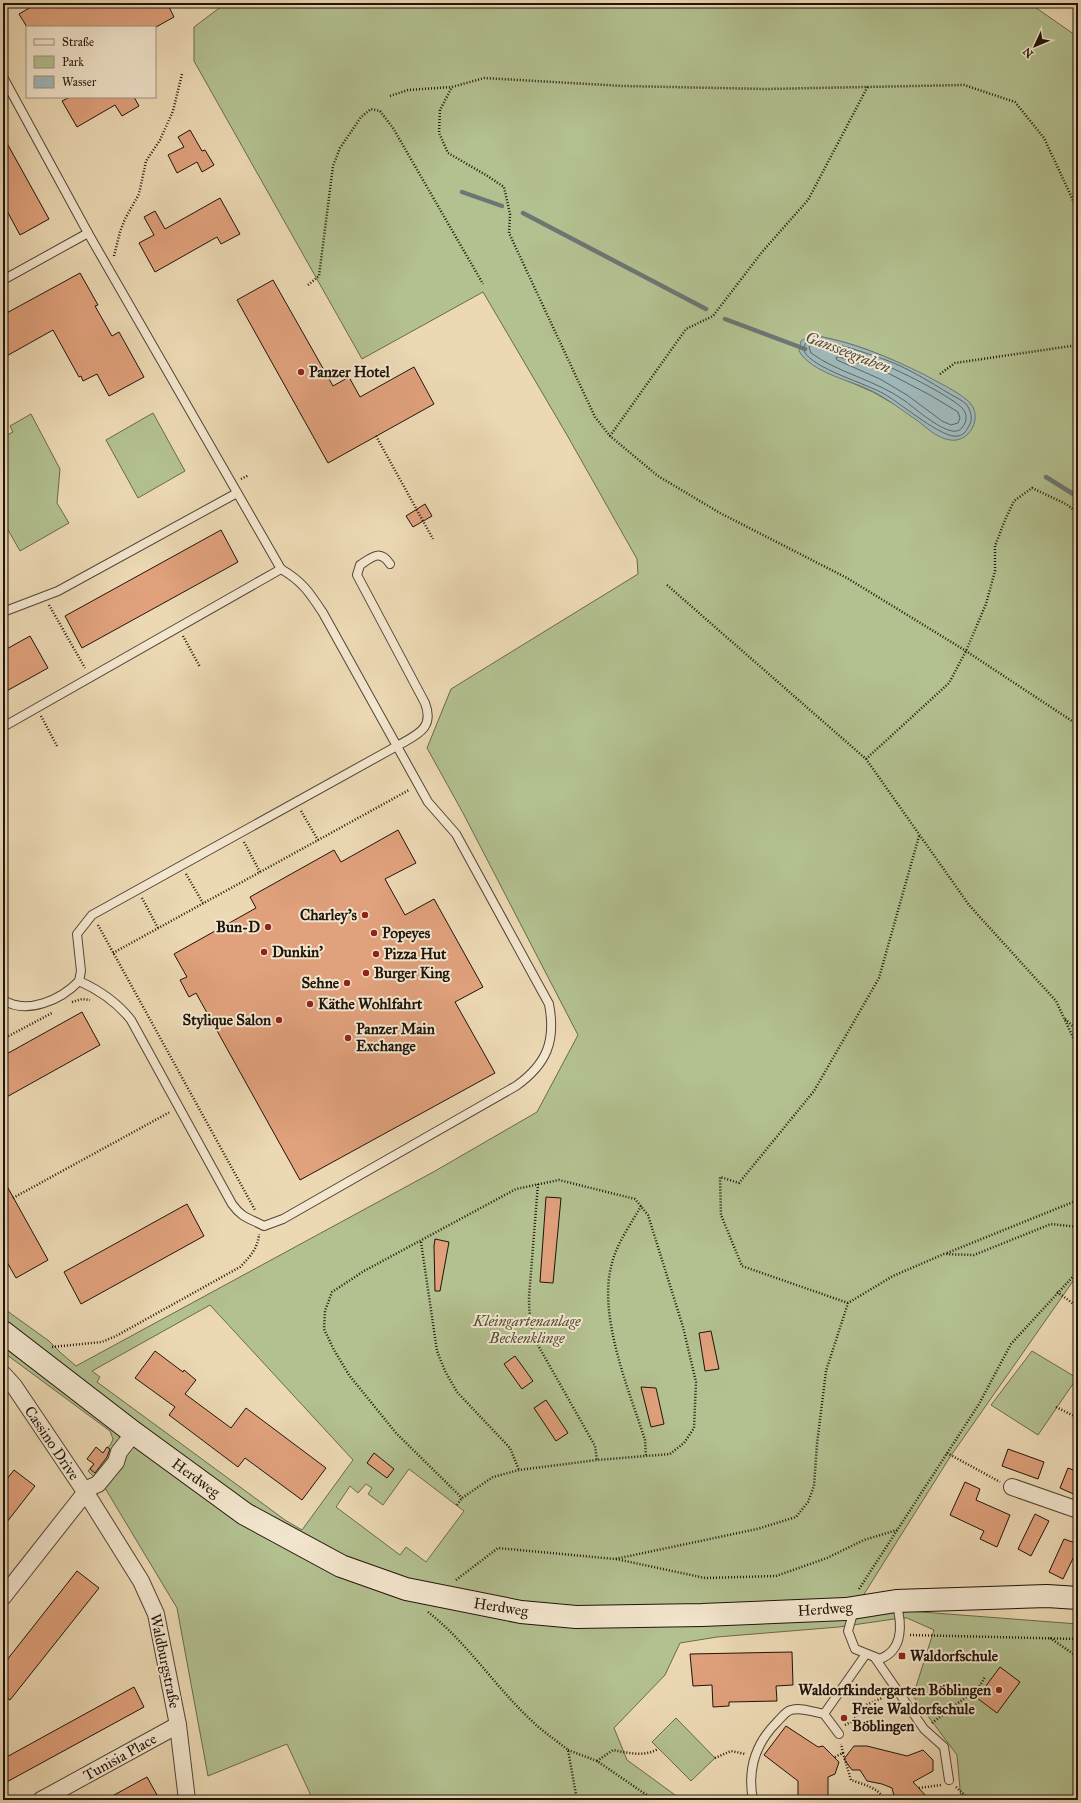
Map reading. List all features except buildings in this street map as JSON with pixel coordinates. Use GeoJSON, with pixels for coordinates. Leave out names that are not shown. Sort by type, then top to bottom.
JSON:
{"type":"FeatureCollection","features":[{"type":"Feature","properties":{"kind":"street","name":"Herdweg"},"geometry":{"type":"LineString","coordinates":[[3,1332],[40,1361],[136,1428],[245,1514],[286,1538],[341,1566],[406,1589],[433,1603],[576,1617],[702,1615],[851,1608],[896,1601],[1047,1596],[1078,1598]]}},
{"type":"Feature","properties":{"kind":"street","name":"Cassino Drive"},"geometry":{"type":"LineString","coordinates":[[3,1374],[14,1386],[87,1491]]}},
{"type":"Feature","properties":{"kind":"street"},"geometry":{"type":"LineString","coordinates":[[3,1597],[87,1491],[94,1475],[109,1457],[119,1452],[136,1428]]}},
{"type":"Feature","properties":{"kind":"street"},"geometry":{"type":"LineString","coordinates":[[1012,1487],[1078,1510]]}},
{"type":"Feature","properties":{"kind":"street","name":"Waldburgstraße"},"geometry":{"type":"LineString","coordinates":[[87,1491],[141,1581],[156,1614],[178,1725],[187,1800]]}},
{"type":"Feature","properties":{"kind":"street","name":"Tunisia Place"},"geometry":{"type":"LineString","coordinates":[[41,1800],[178,1725]]}},
{"type":"Feature","properties":{"kind":"lane"},"geometry":{"type":"LineString","coordinates":[[3,77],[88,233],[281,570],[296,577],[309,591],[323,613],[428,802],[456,834],[549,1004],[552,1019],[552,1035],[548,1050],[540,1065],[529,1077],[516,1086],[283,1219],[261,1225],[246,1219],[232,1204],[131,1020],[112,1000],[78,982]]}},
{"type":"Feature","properties":{"kind":"lane"},"geometry":{"type":"LineString","coordinates":[[3,280],[88,233]]}},
{"type":"Feature","properties":{"kind":"lane"},"geometry":{"type":"LineString","coordinates":[[3,612],[58,591],[237,493]]}},
{"type":"Feature","properties":{"kind":"lane"},"geometry":{"type":"LineString","coordinates":[[3,1000],[28,1006],[44,1003],[70,990],[78,982],[81,971],[77,934],[92,915],[397,746],[421,731],[428,723],[429,714],[357,575],[360,565],[375,556],[380,555],[385,557],[390,564]]}},
{"type":"Feature","properties":{"kind":"lane"},"geometry":{"type":"LineString","coordinates":[[3,727],[281,570]]}},
{"type":"Feature","properties":{"kind":"lane"},"geometry":{"type":"LineString","coordinates":[[851,1608],[848,1631],[855,1649],[880,1659],[888,1656],[895,1649],[900,1635],[901,1618],[896,1601]]}},
{"type":"Feature","properties":{"kind":"lane"},"geometry":{"type":"LineString","coordinates":[[824,1714],[866,1654]]}},
{"type":"Feature","properties":{"kind":"lane"},"geometry":{"type":"LineString","coordinates":[[875,1658],[924,1729],[944,1748],[949,1780]]}},
{"type":"Feature","properties":{"kind":"lane"},"geometry":{"type":"LineString","coordinates":[[753,1800],[750,1785],[753,1758],[769,1730],[789,1710],[800,1708],[824,1714],[837,1733]]}},
{"type":"Feature","properties":{"kind":"path"},"geometry":{"type":"LineString","coordinates":[[110,272],[120,232],[125,219],[139,194],[146,161],[160,140],[173,111],[182,74]]}},
{"type":"Feature","properties":{"kind":"path"},"geometry":{"type":"LineString","coordinates":[[390,96],[408,90],[452,87],[484,78],[623,86],[766,89],[964,85],[1015,102],[1044,138],[1078,211]]}},
{"type":"Feature","properties":{"kind":"path"},"geometry":{"type":"LineString","coordinates":[[610,436],[686,329],[714,316],[762,252],[808,200],[868,86]]}},
{"type":"Feature","properties":{"kind":"path"},"geometry":{"type":"LineString","coordinates":[[452,87],[440,110],[439,133],[448,153],[504,187],[510,214],[509,233],[595,417],[610,436],[658,476],[720,513],[847,578],[966,651],[1078,725]]}},
{"type":"Feature","properties":{"kind":"path"},"geometry":{"type":"LineString","coordinates":[[308,285],[320,276],[333,166],[340,148],[361,117],[371,109],[380,111],[393,128],[483,284]]}},
{"type":"Feature","properties":{"kind":"path"},"geometry":{"type":"LineString","coordinates":[[940,374],[955,363],[1078,346]]}},
{"type":"Feature","properties":{"kind":"path"},"geometry":{"type":"LineString","coordinates":[[376,436],[433,540]]}},
{"type":"Feature","properties":{"kind":"path"},"geometry":{"type":"LineString","coordinates":[[866,759],[949,683],[966,651],[986,604],[995,571],[995,546],[1014,501],[1032,488],[1066,504],[1078,513]]}},
{"type":"Feature","properties":{"kind":"path"},"geometry":{"type":"LineString","coordinates":[[667,586],[866,759],[969,905],[1056,1001],[1078,1048]]}},
{"type":"Feature","properties":{"kind":"path"},"geometry":{"type":"LineString","coordinates":[[45,596],[90,678]]}},
{"type":"Feature","properties":{"kind":"path"},"geometry":{"type":"LineString","coordinates":[[178,628],[200,667]]}},
{"type":"Feature","properties":{"kind":"path"},"geometry":{"type":"LineString","coordinates":[[37,708],[57,746]]}},
{"type":"Feature","properties":{"kind":"path"},"geometry":{"type":"LineString","coordinates":[[113,953],[418,785]]}},
{"type":"Feature","properties":{"kind":"path"},"geometry":{"type":"LineString","coordinates":[[296,802],[318,840]]}},
{"type":"Feature","properties":{"kind":"path"},"geometry":{"type":"LineString","coordinates":[[239,833],[260,872]]}},
{"type":"Feature","properties":{"kind":"path"},"geometry":{"type":"LineString","coordinates":[[848,1304],[742,1266],[721,1215],[720,1177],[739,1183],[814,1091],[879,978],[919,836]]}},
{"type":"Feature","properties":{"kind":"path"},"geometry":{"type":"LineString","coordinates":[[182,866],[203,903]]}},
{"type":"Feature","properties":{"kind":"path"},"geometry":{"type":"LineString","coordinates":[[138,890],[158,928]]}},
{"type":"Feature","properties":{"kind":"path"},"geometry":{"type":"LineString","coordinates":[[40,1361],[51,1347],[102,1342],[116,1336],[240,1267],[254,1251],[258,1241],[261,1225],[92,915]]}},
{"type":"Feature","properties":{"kind":"path"},"geometry":{"type":"LineString","coordinates":[[66,1005],[82,999],[93,1000]]}},
{"type":"Feature","properties":{"kind":"path"},"geometry":{"type":"LineString","coordinates":[[3,1039],[59,1009]]}},
{"type":"Feature","properties":{"kind":"path"},"geometry":{"type":"LineString","coordinates":[[131,1020],[145,1010]]}},
{"type":"Feature","properties":{"kind":"path"},"geometry":{"type":"LineString","coordinates":[[1064,1018],[1078,1030]]}},
{"type":"Feature","properties":{"kind":"path"},"geometry":{"type":"LineString","coordinates":[[13,1198],[179,1107]]}},
{"type":"Feature","properties":{"kind":"path"},"geometry":{"type":"LineString","coordinates":[[457,1505],[462,1498],[493,1477],[519,1470],[597,1460],[670,1454],[684,1443],[694,1428],[696,1382],[683,1327],[661,1252],[648,1215],[635,1199],[559,1180],[516,1189],[421,1242],[364,1271],[332,1292],[325,1311],[324,1329],[334,1350],[349,1375],[396,1433],[462,1498]]}},
{"type":"Feature","properties":{"kind":"path"},"geometry":{"type":"LineString","coordinates":[[538,1184],[529,1314],[534,1337],[595,1446],[597,1460]]}},
{"type":"Feature","properties":{"kind":"path"},"geometry":{"type":"LineString","coordinates":[[615,1559],[757,1529],[796,1517],[808,1502],[814,1486],[817,1444],[826,1371],[848,1304],[893,1276],[1078,1200]]}},
{"type":"Feature","properties":{"kind":"path"},"geometry":{"type":"LineString","coordinates":[[641,1206],[617,1248],[612,1262],[608,1283],[607,1304],[610,1324],[645,1440],[646,1457]]}},
{"type":"Feature","properties":{"kind":"path"},"geometry":{"type":"LineString","coordinates":[[944,1254],[974,1254],[1051,1224],[1078,1227]]}},
{"type":"Feature","properties":{"kind":"path"},"geometry":{"type":"LineString","coordinates":[[421,1242],[437,1351],[445,1371],[457,1392],[510,1448],[519,1470]]}},
{"type":"Feature","properties":{"kind":"path"},"geometry":{"type":"LineString","coordinates":[[851,1608],[897,1530],[979,1404],[1011,1344],[1057,1292],[1078,1271]]}},
{"type":"Feature","properties":{"kind":"path"},"geometry":{"type":"LineString","coordinates":[[1057,1292],[1078,1307]]}},
{"type":"Feature","properties":{"kind":"path"},"geometry":{"type":"LineString","coordinates":[[1056,1407],[1078,1418]]}},
{"type":"Feature","properties":{"kind":"path"},"geometry":{"type":"LineString","coordinates":[[947,1453],[997,1482],[1012,1487]]}},
{"type":"Feature","properties":{"kind":"path"},"geometry":{"type":"LineString","coordinates":[[654,1800],[597,1761],[568,1750],[532,1722],[436,1619],[433,1603],[451,1584],[498,1548],[615,1559],[705,1578],[776,1576],[827,1558],[864,1540],[897,1530]]}},
{"type":"Feature","properties":{"kind":"path"},"geometry":{"type":"LineString","coordinates":[[900,1635],[1078,1639]]}},
{"type":"Feature","properties":{"kind":"path"},"geometry":{"type":"LineString","coordinates":[[1050,1638],[1078,1657]]}},
{"type":"Feature","properties":{"kind":"path"},"geometry":{"type":"LineString","coordinates":[[924,1729],[978,1687],[985,1677]]}},
{"type":"Feature","properties":{"kind":"path"},"geometry":{"type":"LineString","coordinates":[[884,1800],[882,1794],[851,1780],[837,1733],[851,1722],[866,1705],[882,1698],[886,1686],[891,1682]]}},
{"type":"Feature","properties":{"kind":"path"},"geometry":{"type":"LineString","coordinates":[[597,1761],[613,1750],[631,1753],[650,1753],[658,1749]]}},
{"type":"Feature","properties":{"kind":"path"},"geometry":{"type":"LineString","coordinates":[[568,1750],[577,1800]]}},
{"type":"Feature","properties":{"kind":"path"},"geometry":{"type":"LineString","coordinates":[[715,1758],[731,1751],[746,1754]]}},
{"type":"Feature","properties":{"kind":"path"},"geometry":{"type":"LineString","coordinates":[[835,1757],[843,1753]]}},
{"type":"Feature","properties":{"kind":"green space","name":"Kleingartenanlage Beckenklinge"},"geometry":{"type":"Polygon","coordinates":[[[226,3],[1029,3],[1078,37],[1078,1274],[950,1457],[856,1607],[1078,1624],[1078,1800],[961,1800],[957,1755],[913,1696],[934,1630],[907,1618],[839,1627],[717,1637],[680,1643],[665,1675],[614,1728],[627,1760],[682,1800],[313,1800],[287,1744],[208,1776],[177,1608],[105,1488],[88,1471],[111,1444],[113,1439],[110,1431],[3,1352],[3,1308],[49,1341],[76,1366],[435,1171],[537,1112],[578,1035],[463,813],[427,748],[451,689],[638,574],[637,559],[567,435],[483,292],[362,359],[194,61],[194,27],[226,3]],[[811,335],[820,369],[873,392],[899,407],[968,401],[931,379],[893,360],[853,345],[811,335]],[[210,1305],[92,1371],[100,1377],[97,1382],[285,1520],[302,1530],[353,1460],[210,1305]],[[409,1469],[383,1505],[368,1494],[372,1488],[366,1484],[358,1493],[350,1486],[336,1507],[400,1555],[406,1547],[426,1562],[464,1511],[409,1469]]]}},
{"type":"Feature","properties":{"kind":"green space"},"geometry":{"type":"Polygon","coordinates":[[[153,413],[185,471],[138,498],[106,440],[153,413]]]}},
{"type":"Feature","properties":{"kind":"green space"},"geometry":{"type":"Polygon","coordinates":[[[31,414],[60,469],[57,503],[69,523],[20,551],[3,521],[3,437],[13,432],[10,426],[31,414]]]}},
{"type":"Feature","properties":{"kind":"green space"},"geometry":{"type":"Polygon","coordinates":[[[1032,1351],[1077,1378],[1038,1435],[991,1405],[1032,1351]]]}},
{"type":"Feature","properties":{"kind":"green space"},"geometry":{"type":"Polygon","coordinates":[[[676,1718],[715,1758],[691,1781],[652,1742],[676,1718]]]}},
{"type":"Feature","properties":{"kind":"water"},"geometry":{"type":"Polygon","coordinates":[[[811,335],[841,341],[870,350],[911,368],[952,390],[967,400],[972,406],[975,414],[975,421],[972,428],[968,434],[962,438],[954,440],[942,438],[878,394],[832,375],[813,365],[805,359],[799,351],[801,341],[811,335]]]}},
{"type":"Feature","properties":{"kind":"waterway","name":"Gansseegraben"},"geometry":{"type":"LineString","coordinates":[[462,192],[502,206]]}},
{"type":"Feature","properties":{"kind":"waterway","name":"Gansseegraben"},"geometry":{"type":"LineString","coordinates":[[523,213],[706,309]]}},
{"type":"Feature","properties":{"kind":"waterway","name":"Gansseegraben"},"geometry":{"type":"LineString","coordinates":[[725,319],[805,349]]}},
{"type":"Feature","properties":{"kind":"waterway","name":"Gansseegraben"},"geometry":{"type":"LineString","coordinates":[[1046,477],[1078,497]]}},
{"type":"Feature","properties":{"kind":"place","name":"Panzer Hotel"},"geometry":{"type":"Point","coordinates":[301,372]}},
{"type":"Feature","properties":{"kind":"place","name":"Charley's"},"geometry":{"type":"Point","coordinates":[365,915]}},
{"type":"Feature","properties":{"kind":"place","name":"Bun-D"},"geometry":{"type":"Point","coordinates":[268,927]}},
{"type":"Feature","properties":{"kind":"place","name":"Popeyes"},"geometry":{"type":"Point","coordinates":[374,933]}},
{"type":"Feature","properties":{"kind":"place","name":"Dunkin'"},"geometry":{"type":"Point","coordinates":[264,952]}},
{"type":"Feature","properties":{"kind":"place","name":"Pizza Hut"},"geometry":{"type":"Point","coordinates":[376,954]}},
{"type":"Feature","properties":{"kind":"place","name":"Burger King"},"geometry":{"type":"Point","coordinates":[366,973]}},
{"type":"Feature","properties":{"kind":"place","name":"Sehne"},"geometry":{"type":"Point","coordinates":[347,983]}},
{"type":"Feature","properties":{"kind":"place","name":"Käthe Wohlfahrt"},"geometry":{"type":"Point","coordinates":[310,1004]}},
{"type":"Feature","properties":{"kind":"place","name":"Stylique Salon"},"geometry":{"type":"Point","coordinates":[279,1020]}},
{"type":"Feature","properties":{"kind":"place","name":"Panzer Main Exchange"},"geometry":{"type":"Point","coordinates":[348,1038]}},
{"type":"Feature","properties":{"kind":"place","name":"Waldorfschule"},"geometry":{"type":"Point","coordinates":[902,1656]}},
{"type":"Feature","properties":{"kind":"place","name":"Waldorfkindergarten Böblingen"},"geometry":{"type":"Point","coordinates":[999,1690]}},
{"type":"Feature","properties":{"kind":"place","name":"Freie Waldorfschule Böblingen"},"geometry":{"type":"Point","coordinates":[844,1718]}}]}
